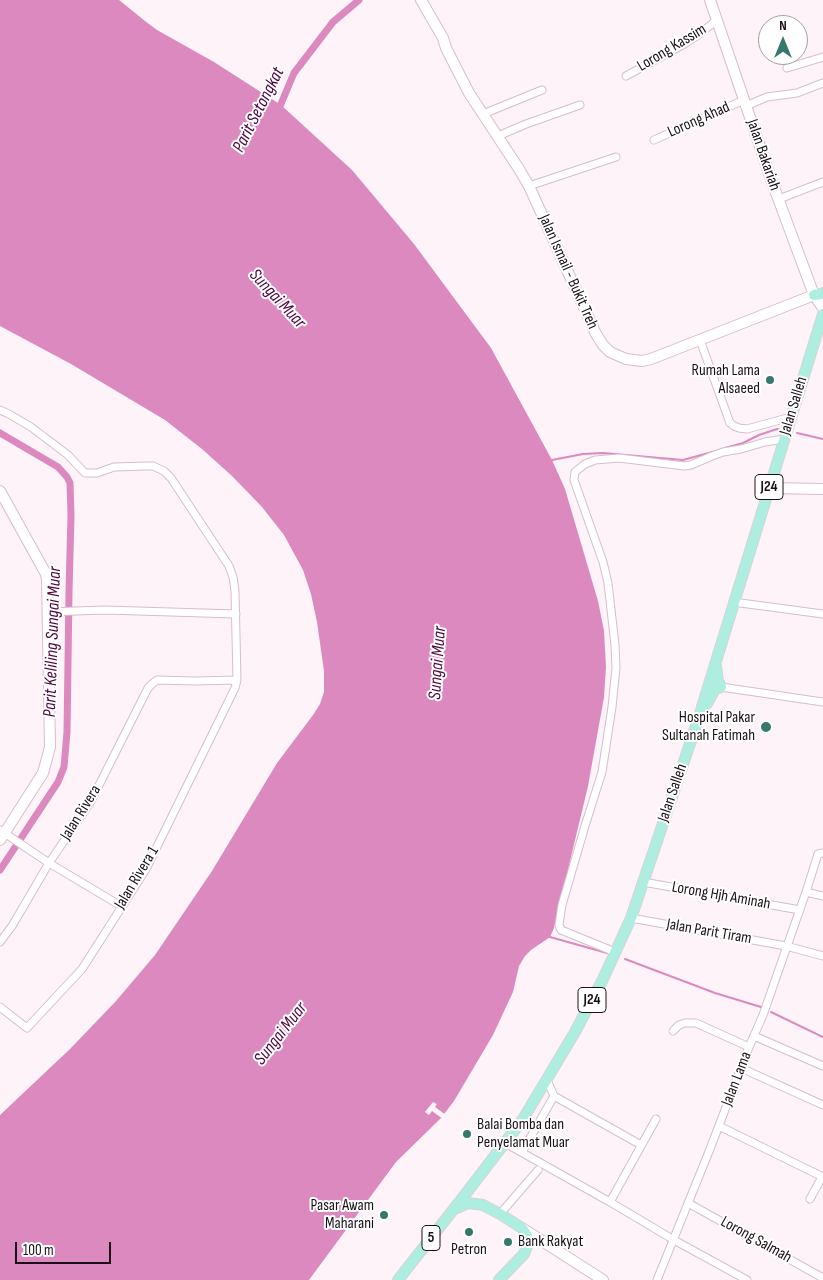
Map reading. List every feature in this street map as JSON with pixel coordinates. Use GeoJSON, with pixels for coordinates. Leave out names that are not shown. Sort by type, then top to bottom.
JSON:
{"type":"FeatureCollection","features":[{"type":"Feature","properties":{"kind":"main road","name":"Jalan Salleh"},"geometry":{"type":"LineString","coordinates":[[475,1183],[523,1120],[547,1080],[603,979],[631,918],[698,717],[823,314]]}},
{"type":"Feature","properties":{"kind":"main road"},"geometry":{"type":"LineString","coordinates":[[698,717],[715,689],[721,687],[715,660]]}},
{"type":"Feature","properties":{"kind":"main road"},"geometry":{"type":"LineString","coordinates":[[475,1183],[476,1197],[483,1205],[522,1228],[528,1239],[524,1254],[500,1280]]}},
{"type":"Feature","properties":{"kind":"main road","name":"5"},"geometry":{"type":"LineString","coordinates":[[398,1280],[475,1183]]}},
{"type":"Feature","properties":{"kind":"main road","name":"5"},"geometry":{"type":"LineString","coordinates":[[453,1210],[468,1203],[483,1205]]}},
{"type":"Feature","properties":{"kind":"street","name":"Jalan Ismail - Bukit Treh"},"geometry":{"type":"LineString","coordinates":[[421,0],[443,38],[446,48],[470,93],[529,186],[596,334],[610,352],[626,359],[651,360],[819,294]]}},
{"type":"Feature","properties":{"kind":"street","name":"Jalan Bakariah"},"geometry":{"type":"LineString","coordinates":[[710,0],[779,199],[819,294],[823,308]]}},
{"type":"Feature","properties":{"kind":"street","name":"Lorong Kassim"},"geometry":{"type":"LineString","coordinates":[[626,76],[686,43],[717,20]]}},
{"type":"Feature","properties":{"kind":"street"},"geometry":{"type":"LineString","coordinates":[[787,68],[823,57]]}},
{"type":"Feature","properties":{"kind":"street","name":"Lorong Ahad"},"geometry":{"type":"LineString","coordinates":[[654,140],[745,103],[768,97],[797,93],[823,83]]}},
{"type":"Feature","properties":{"kind":"street"},"geometry":{"type":"LineString","coordinates":[[483,114],[542,90]]}},
{"type":"Feature","properties":{"kind":"street"},"geometry":{"type":"LineString","coordinates":[[498,136],[580,105]]}},
{"type":"Feature","properties":{"kind":"street"},"geometry":{"type":"LineString","coordinates":[[529,186],[616,157]]}},
{"type":"Feature","properties":{"kind":"street"},"geometry":{"type":"LineString","coordinates":[[779,199],[823,182]]}},
{"type":"Feature","properties":{"kind":"street"},"geometry":{"type":"LineString","coordinates":[[700,340],[730,423],[739,428],[747,429],[791,418]]}},
{"type":"Feature","properties":{"kind":"street"},"geometry":{"type":"LineString","coordinates":[[0,410],[31,427],[68,455],[85,473],[96,473],[114,467],[153,466],[164,471],[171,478],[229,566],[233,577],[236,591],[237,680]]}},
{"type":"Feature","properties":{"kind":"street"},"geometry":{"type":"LineString","coordinates":[[615,952],[561,930],[559,925],[562,905],[602,772],[616,668],[608,582],[603,562],[574,480],[575,472],[585,464],[595,460],[619,458],[684,466],[691,465],[723,452],[784,439]]}},
{"type":"Feature","properties":{"kind":"street"},"geometry":{"type":"LineString","coordinates":[[769,488],[823,489]]}},
{"type":"Feature","properties":{"kind":"street"},"geometry":{"type":"LineString","coordinates":[[0,491],[46,574],[50,747],[43,773],[4,836],[121,906]]}},
{"type":"Feature","properties":{"kind":"street"},"geometry":{"type":"LineString","coordinates":[[734,602],[823,614]]}},
{"type":"Feature","properties":{"kind":"street"},"geometry":{"type":"LineString","coordinates":[[47,612],[105,610],[236,614]]}},
{"type":"Feature","properties":{"kind":"street","name":"Jalan Rivera"},"geometry":{"type":"LineString","coordinates":[[0,942],[12,926],[49,863],[90,803],[148,688],[158,680],[237,680]]}},
{"type":"Feature","properties":{"kind":"street","name":"Jalan Rivera 1"},"geometry":{"type":"LineString","coordinates":[[0,1007],[27,1028],[82,969],[146,869],[235,688],[237,680]]}},
{"type":"Feature","properties":{"kind":"street"},"geometry":{"type":"LineString","coordinates":[[721,687],[823,702]]}},
{"type":"Feature","properties":{"kind":"street","name":"Jalan Lama"},"geometry":{"type":"LineString","coordinates":[[657,1280],[763,1015],[818,854],[823,853]]}},
{"type":"Feature","properties":{"kind":"street","name":"Lorong Hjh Aminah"},"geometry":{"type":"LineString","coordinates":[[643,882],[800,910]]}},
{"type":"Feature","properties":{"kind":"street"},"geometry":{"type":"LineString","coordinates":[[806,892],[823,896]]}},
{"type":"Feature","properties":{"kind":"street","name":"Jalan Parit Tiram"},"geometry":{"type":"LineString","coordinates":[[631,918],[786,946],[823,956]]}},
{"type":"Feature","properties":{"kind":"street"},"geometry":{"type":"LineString","coordinates":[[672,1031],[679,1025],[696,1023],[749,1047]]}},
{"type":"Feature","properties":{"kind":"street"},"geometry":{"type":"LineString","coordinates":[[754,1036],[823,1066]]}},
{"type":"Feature","properties":{"kind":"street"},"geometry":{"type":"LineString","coordinates":[[741,1068],[823,1105]]}},
{"type":"Feature","properties":{"kind":"street"},"geometry":{"type":"LineString","coordinates":[[547,1080],[554,1096],[641,1145]]}},
{"type":"Feature","properties":{"kind":"street"},"geometry":{"type":"LineString","coordinates":[[522,1152],[554,1096]]}},
{"type":"Feature","properties":{"kind":"street"},"geometry":{"type":"LineString","coordinates":[[610,1202],[656,1119]]}},
{"type":"Feature","properties":{"kind":"street"},"geometry":{"type":"LineString","coordinates":[[719,1126],[822,1177],[810,1199]]}},
{"type":"Feature","properties":{"kind":"street"},"geometry":{"type":"LineString","coordinates":[[505,1143],[747,1280]]}},
{"type":"Feature","properties":{"kind":"street"},"geometry":{"type":"LineString","coordinates":[[500,1214],[538,1170]]}},
{"type":"Feature","properties":{"kind":"street","name":"Lorong Salmah"},"geometry":{"type":"LineString","coordinates":[[688,1203],[823,1278]]}},
{"type":"Feature","properties":{"kind":"street"},"geometry":{"type":"LineString","coordinates":[[522,1228],[603,1280]]}},
{"type":"Feature","properties":{"kind":"street"},"geometry":{"type":"LineString","coordinates":[[524,1254],[545,1242]]}},
{"type":"Feature","properties":{"kind":"water","name":"Sungai Muar"},"geometry":{"type":"Polygon","coordinates":[[[0,0],[119,0],[157,30],[214,62],[281,105],[352,170],[414,244],[491,348],[552,460],[565,489],[598,601],[604,631],[606,667],[604,697],[588,786],[554,928],[550,937],[531,950],[519,966],[513,992],[493,1035],[454,1101],[441,1118],[396,1162],[309,1280],[0,1280],[0,1115],[70,1049],[116,1001],[155,955],[212,871],[277,763],[320,704],[324,692],[324,671],[317,622],[303,570],[284,535],[262,507],[202,449],[165,420],[71,364],[0,326],[0,0]]]}},
{"type":"Feature","properties":{"kind":"pier"},"geometry":{"type":"Polygon","coordinates":[[[433,1102],[437,1104],[435,1107],[446,1115],[443,1119],[432,1111],[429,1115],[425,1112],[433,1102]]]}},
{"type":"Feature","properties":{"kind":"waterway","name":"Parit Setongkat"},"geometry":{"type":"LineString","coordinates":[[278,111],[294,73],[333,22],[359,0]]}},
{"type":"Feature","properties":{"kind":"waterway"},"geometry":{"type":"LineString","coordinates":[[725,448],[777,429],[782,430]]}},
{"type":"Feature","properties":{"kind":"waterway","name":"Parit Keliling Sungai Muar"},"geometry":{"type":"LineString","coordinates":[[0,433],[58,467],[67,477],[70,483],[71,516],[67,732],[64,767],[58,782],[0,870]]}},
{"type":"Feature","properties":{"kind":"waterway"},"geometry":{"type":"LineString","coordinates":[[797,433],[823,439]]}},
{"type":"Feature","properties":{"kind":"waterway"},"geometry":{"type":"LineString","coordinates":[[552,460],[583,454],[603,453],[683,460],[716,451]]}},
{"type":"Feature","properties":{"kind":"waterway"},"geometry":{"type":"LineString","coordinates":[[550,937],[607,953]]}},
{"type":"Feature","properties":{"kind":"waterway"},"geometry":{"type":"LineString","coordinates":[[625,959],[715,993],[761,1007]]}},
{"type":"Feature","properties":{"kind":"waterway"},"geometry":{"type":"LineString","coordinates":[[771,1012],[823,1037]]}},
{"type":"Feature","properties":{"kind":"place","name":"Rumah Lama Alsaeed"},"geometry":{"type":"Point","coordinates":[770,380]}},
{"type":"Feature","properties":{"kind":"place","name":"Hospital Pakar Sultanah Fatimah"},"geometry":{"type":"Point","coordinates":[766,727]}},
{"type":"Feature","properties":{"kind":"place","name":"Balai Bomba dan Penyelamat Muar"},"geometry":{"type":"Point","coordinates":[467,1134]}},
{"type":"Feature","properties":{"kind":"place","name":"Pasar Awam Maharani"},"geometry":{"type":"Point","coordinates":[384,1215]}},
{"type":"Feature","properties":{"kind":"place","name":"Petron"},"geometry":{"type":"Point","coordinates":[469,1232]}},
{"type":"Feature","properties":{"kind":"place","name":"Bank Rakyat"},"geometry":{"type":"Point","coordinates":[508,1242]}}]}
